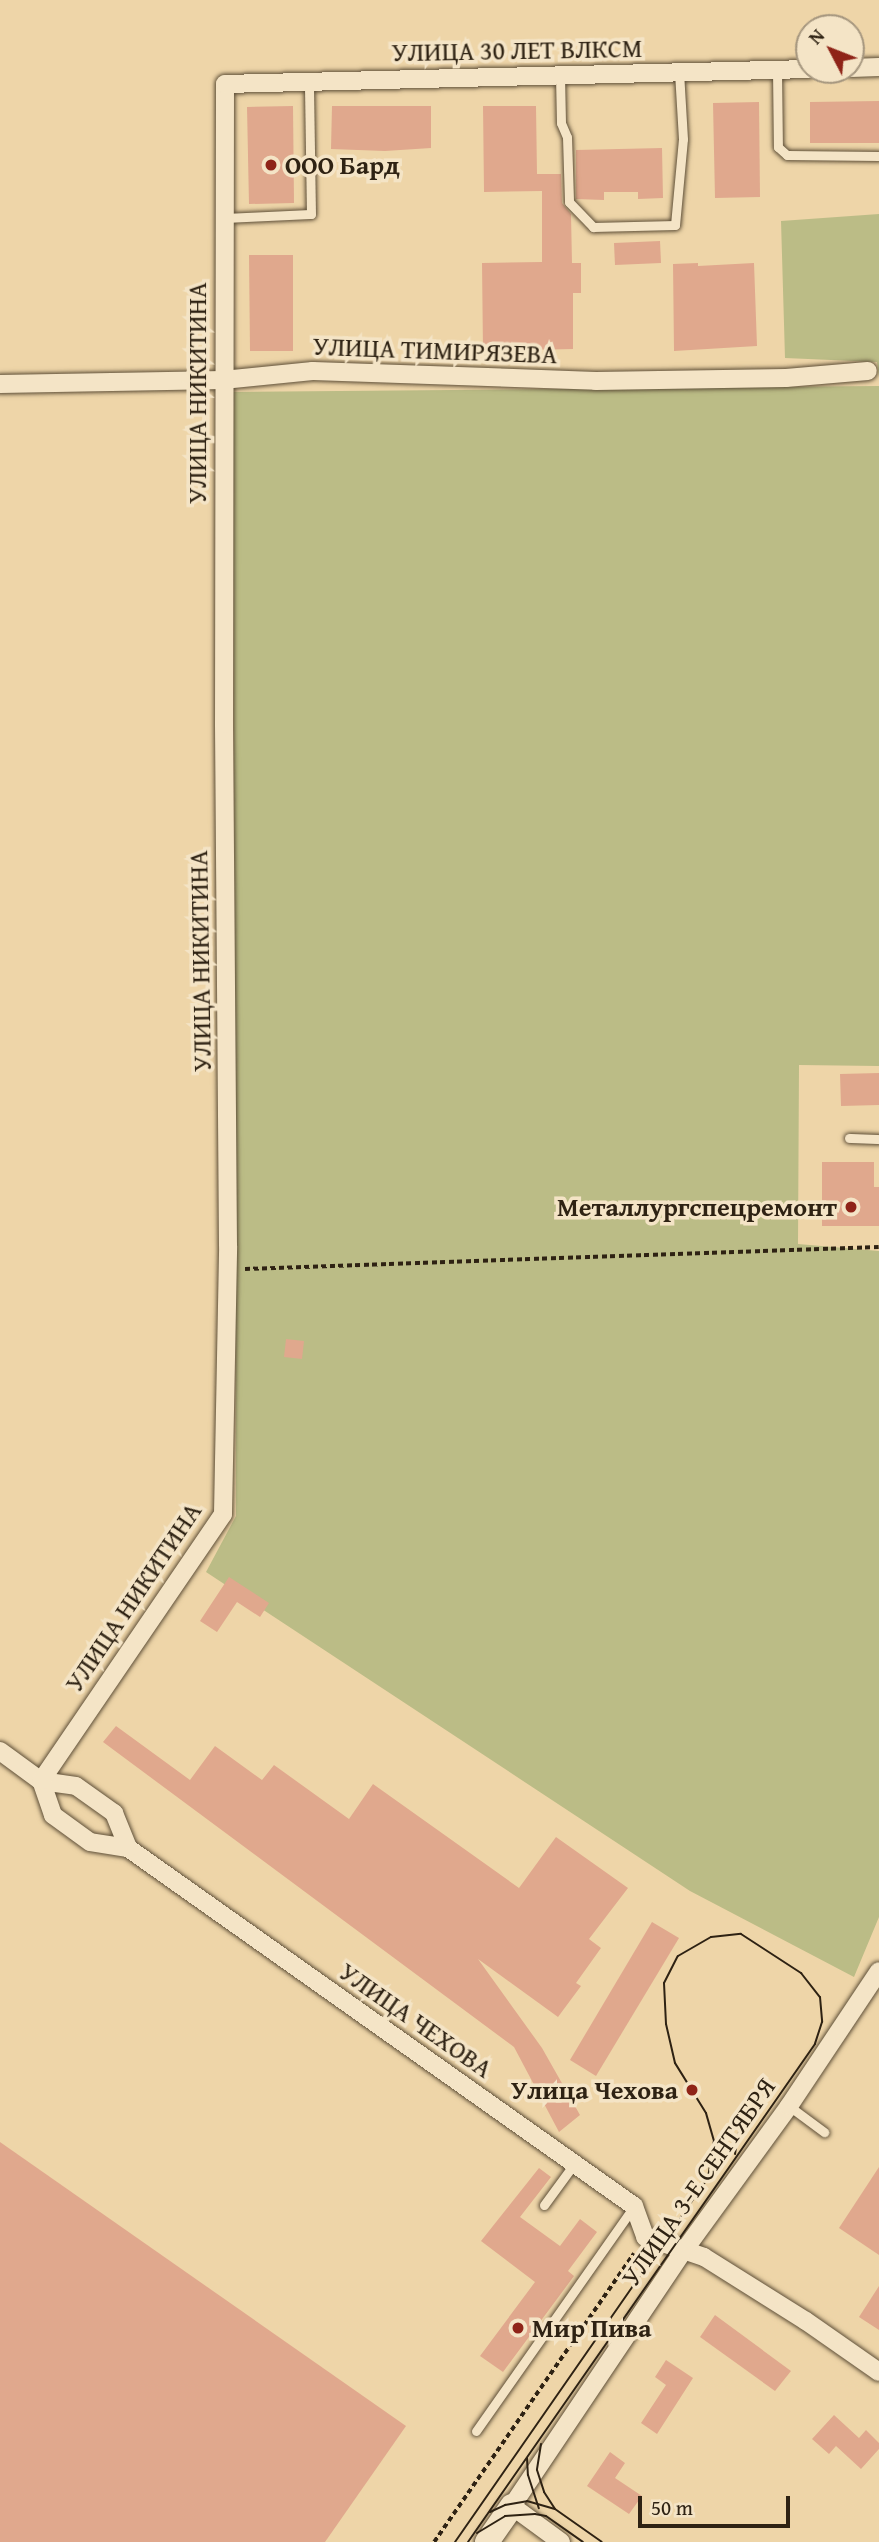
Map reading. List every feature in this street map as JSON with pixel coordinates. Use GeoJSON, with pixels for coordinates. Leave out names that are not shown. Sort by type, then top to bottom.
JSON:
{"type":"FeatureCollection","features":[{"type":"Feature","properties":{"kind":"street","name":"УЛИЦА 30 ЛЕТ ВЛКСМ"},"geometry":{"type":"LineString","coordinates":[[225,83],[795,69]]}},
{"type":"Feature","properties":{"kind":"street","name":"УЛИЦА НИКИТИНА"},"geometry":{"type":"LineString","coordinates":[[41,1781],[223,1514],[228,1270],[223,380],[225,83]]}},
{"type":"Feature","properties":{"kind":"street","name":"УЛИЦА ТИМИРЯЗЕВА"},"geometry":{"type":"LineString","coordinates":[[0,384],[223,380],[313,371],[596,381],[786,378],[868,371]]}},
{"type":"Feature","properties":{"kind":"street"},"geometry":{"type":"LineString","coordinates":[[0,1751],[41,1781],[76,1786],[114,1813],[128,1848]]}},
{"type":"Feature","properties":{"kind":"street"},"geometry":{"type":"LineString","coordinates":[[41,1781],[53,1815],[90,1842],[128,1848]]}},
{"type":"Feature","properties":{"kind":"street","name":"УЛИЦА ЧЕХОВА"},"geometry":{"type":"LineString","coordinates":[[128,1848],[634,2206]]}},
{"type":"Feature","properties":{"kind":"street","name":"УЛИЦА 3-Е СЕНТЯБРЯ"},"geometry":{"type":"LineString","coordinates":[[487,2542],[683,2252],[789,2106],[879,1971]]}},
{"type":"Feature","properties":{"kind":"street"},"geometry":{"type":"LineString","coordinates":[[634,2206],[645,2237],[683,2252],[705,2257],[806,2321],[879,2372]]}},
{"type":"Feature","properties":{"kind":"street"},"geometry":{"type":"LineString","coordinates":[[512,2506],[561,2542]]}},
{"type":"Feature","properties":{"kind":"lane"},"geometry":{"type":"LineString","coordinates":[[777,70],[778,147],[786,155],[879,156]]}},
{"type":"Feature","properties":{"kind":"lane"},"geometry":{"type":"LineString","coordinates":[[560,75],[561,123],[567,137],[569,202],[593,227],[607,227],[675,225],[683,139],[680,72]]}},
{"type":"Feature","properties":{"kind":"lane"},"geometry":{"type":"LineString","coordinates":[[224,218],[311,214],[309,82]]}},
{"type":"Feature","properties":{"kind":"lane"},"geometry":{"type":"LineString","coordinates":[[849,1138],[879,1139]]}},
{"type":"Feature","properties":{"kind":"lane"},"geometry":{"type":"LineString","coordinates":[[789,2106],[824,2132]]}},
{"type":"Feature","properties":{"kind":"lane"},"geometry":{"type":"LineString","coordinates":[[544,2205],[574,2164]]}},
{"type":"Feature","properties":{"kind":"lane"},"geometry":{"type":"LineString","coordinates":[[476,2431],[634,2206]]}},
{"type":"Feature","properties":{"kind":"path"},"geometry":{"type":"LineString","coordinates":[[228,1270],[879,1247]]}},
{"type":"Feature","properties":{"kind":"path"},"geometry":{"type":"LineString","coordinates":[[434,2542],[645,2237]]}},
{"type":"Feature","properties":{"kind":"green space"},"geometry":{"type":"Polygon","coordinates":[[[879,214],[879,377],[877,362],[785,358],[781,221],[879,214]]]}},
{"type":"Feature","properties":{"kind":"green space"},"geometry":{"type":"Polygon","coordinates":[[[879,386],[879,1066],[799,1065],[798,1244],[879,1251],[879,1917],[854,1977],[690,1891],[206,1572],[236,1516],[233,392],[879,386]]]}},
{"type":"Feature","properties":{"kind":"building"},"geometry":{"type":"Polygon","coordinates":[[[879,101],[879,143],[810,143],[810,102],[879,101]]]}},
{"type":"Feature","properties":{"kind":"building"},"geometry":{"type":"Polygon","coordinates":[[[759,102],[760,197],[715,198],[713,103],[759,102]]]}},
{"type":"Feature","properties":{"kind":"building","name":"ООО Бард"},"geometry":{"type":"Polygon","coordinates":[[[293,106],[294,203],[249,204],[247,107],[293,106]]]}},
{"type":"Feature","properties":{"kind":"building"},"geometry":{"type":"Polygon","coordinates":[[[332,106],[431,106],[431,148],[385,151],[331,149],[332,106]]]}},
{"type":"Feature","properties":{"kind":"building"},"geometry":{"type":"Polygon","coordinates":[[[483,106],[536,106],[537,174],[561,174],[562,203],[571,214],[572,263],[581,263],[581,293],[573,293],[573,349],[483,351],[482,263],[542,262],[542,191],[484,192],[483,106]]]}},
{"type":"Feature","properties":{"kind":"building"},"geometry":{"type":"Polygon","coordinates":[[[662,148],[663,198],[638,199],[638,192],[604,192],[604,200],[576,199],[576,150],[662,148]]]}},
{"type":"Feature","properties":{"kind":"building"},"geometry":{"type":"Polygon","coordinates":[[[660,241],[661,263],[615,265],[614,243],[660,241]]]}},
{"type":"Feature","properties":{"kind":"building"},"geometry":{"type":"Polygon","coordinates":[[[249,255],[293,255],[293,351],[250,351],[249,255]]]}},
{"type":"Feature","properties":{"kind":"building"},"geometry":{"type":"Polygon","coordinates":[[[698,263],[698,266],[754,263],[757,346],[674,351],[673,264],[698,263]]]}},
{"type":"Feature","properties":{"kind":"building"},"geometry":{"type":"Polygon","coordinates":[[[879,1073],[879,1105],[841,1106],[840,1074],[879,1073]]]}},
{"type":"Feature","properties":{"kind":"building","name":"Металлургспецремонт"},"geometry":{"type":"Polygon","coordinates":[[[822,1162],[874,1162],[874,1187],[879,1187],[879,1226],[822,1226],[822,1162]]]}},
{"type":"Feature","properties":{"kind":"building"},"geometry":{"type":"Polygon","coordinates":[[[286,1339],[304,1341],[302,1359],[284,1357],[286,1339]]]}},
{"type":"Feature","properties":{"kind":"building"},"geometry":{"type":"Polygon","coordinates":[[[229,1577],[269,1603],[260,1617],[237,1602],[217,1632],[200,1621],[229,1577]]]}},
{"type":"Feature","properties":{"kind":"building"},"geometry":{"type":"Polygon","coordinates":[[[116,1726],[190,1780],[215,1746],[262,1780],[274,1765],[349,1819],[373,1784],[519,1888],[556,1837],[628,1888],[589,1939],[601,1948],[576,1983],[581,1986],[558,2017],[478,1959],[542,2048],[580,2115],[559,2132],[514,2047],[103,1742],[116,1726]]]}},
{"type":"Feature","properties":{"kind":"building"},"geometry":{"type":"Polygon","coordinates":[[[652,1922],[679,1938],[596,2076],[570,2060],[652,1922]]]}},
{"type":"Feature","properties":{"kind":"building"},"geometry":{"type":"Polygon","coordinates":[[[0,2142],[406,2426],[325,2542],[0,2542],[0,2142]]]}},
{"type":"Feature","properties":{"kind":"building"},"geometry":{"type":"Polygon","coordinates":[[[879,2167],[879,2255],[839,2228],[879,2167]]]}},
{"type":"Feature","properties":{"kind":"building"},"geometry":{"type":"Polygon","coordinates":[[[539,2168],[551,2177],[520,2217],[560,2246],[580,2219],[597,2232],[568,2271],[574,2276],[503,2372],[480,2356],[535,2282],[481,2241],[539,2168]]]}},
{"type":"Feature","properties":{"kind":"building"},"geometry":{"type":"Polygon","coordinates":[[[879,2286],[879,2330],[859,2317],[879,2286]]]}},
{"type":"Feature","properties":{"kind":"building"},"geometry":{"type":"Polygon","coordinates":[[[715,2315],[791,2371],[775,2391],[700,2337],[715,2315]]]}},
{"type":"Feature","properties":{"kind":"building"},"geometry":{"type":"Polygon","coordinates":[[[666,2360],[693,2378],[657,2434],[641,2423],[666,2385],[655,2377],[666,2360]]]}},
{"type":"Feature","properties":{"kind":"building"},"geometry":{"type":"Polygon","coordinates":[[[834,2415],[859,2438],[866,2430],[879,2443],[879,2449],[861,2469],[836,2446],[829,2454],[812,2439],[834,2415]]]}},
{"type":"Feature","properties":{"kind":"building"},"geometry":{"type":"Polygon","coordinates":[[[610,2452],[625,2463],[615,2478],[642,2496],[629,2514],[587,2486],[610,2452]]]}},
{"type":"Feature","properties":{"kind":"tram line"},"geometry":{"type":"LineString","coordinates":[[455,2542],[708,2178],[714,2141],[706,2113],[675,2063],[666,2024],[664,1983],[678,1956],[711,1937],[741,1934],[801,1973],[820,1997],[822,2022],[815,2044],[468,2542]]}},
{"type":"Feature","properties":{"kind":"tram line"},"geometry":{"type":"LineString","coordinates":[[735,2154],[738,2134],[758,2108]]}},
{"type":"Feature","properties":{"kind":"tram line"},"geometry":{"type":"LineString","coordinates":[[541,2444],[537,2470],[544,2492],[555,2509]]}},
{"type":"Feature","properties":{"kind":"tram line"},"geometry":{"type":"LineString","coordinates":[[527,2458],[528,2475],[539,2508]]}},
{"type":"Feature","properties":{"kind":"tram line"},"geometry":{"type":"LineString","coordinates":[[490,2512],[505,2505],[527,2501],[555,2509],[602,2542]]}},
{"type":"Feature","properties":{"kind":"tram line"},"geometry":{"type":"LineString","coordinates":[[477,2533],[505,2516],[535,2514],[546,2516],[583,2542]]}},
{"type":"Feature","properties":{"kind":"place","name":"ООО Бард"},"geometry":{"type":"Point","coordinates":[271,165]}},
{"type":"Feature","properties":{"kind":"place","name":"Металлургспецремонт"},"geometry":{"type":"Point","coordinates":[851,1207]}},
{"type":"Feature","properties":{"kind":"place","name":"Улица Чехова"},"geometry":{"type":"Point","coordinates":[692,2090]}},
{"type":"Feature","properties":{"kind":"place","name":"Мир Пива"},"geometry":{"type":"Point","coordinates":[518,2328]}}]}
